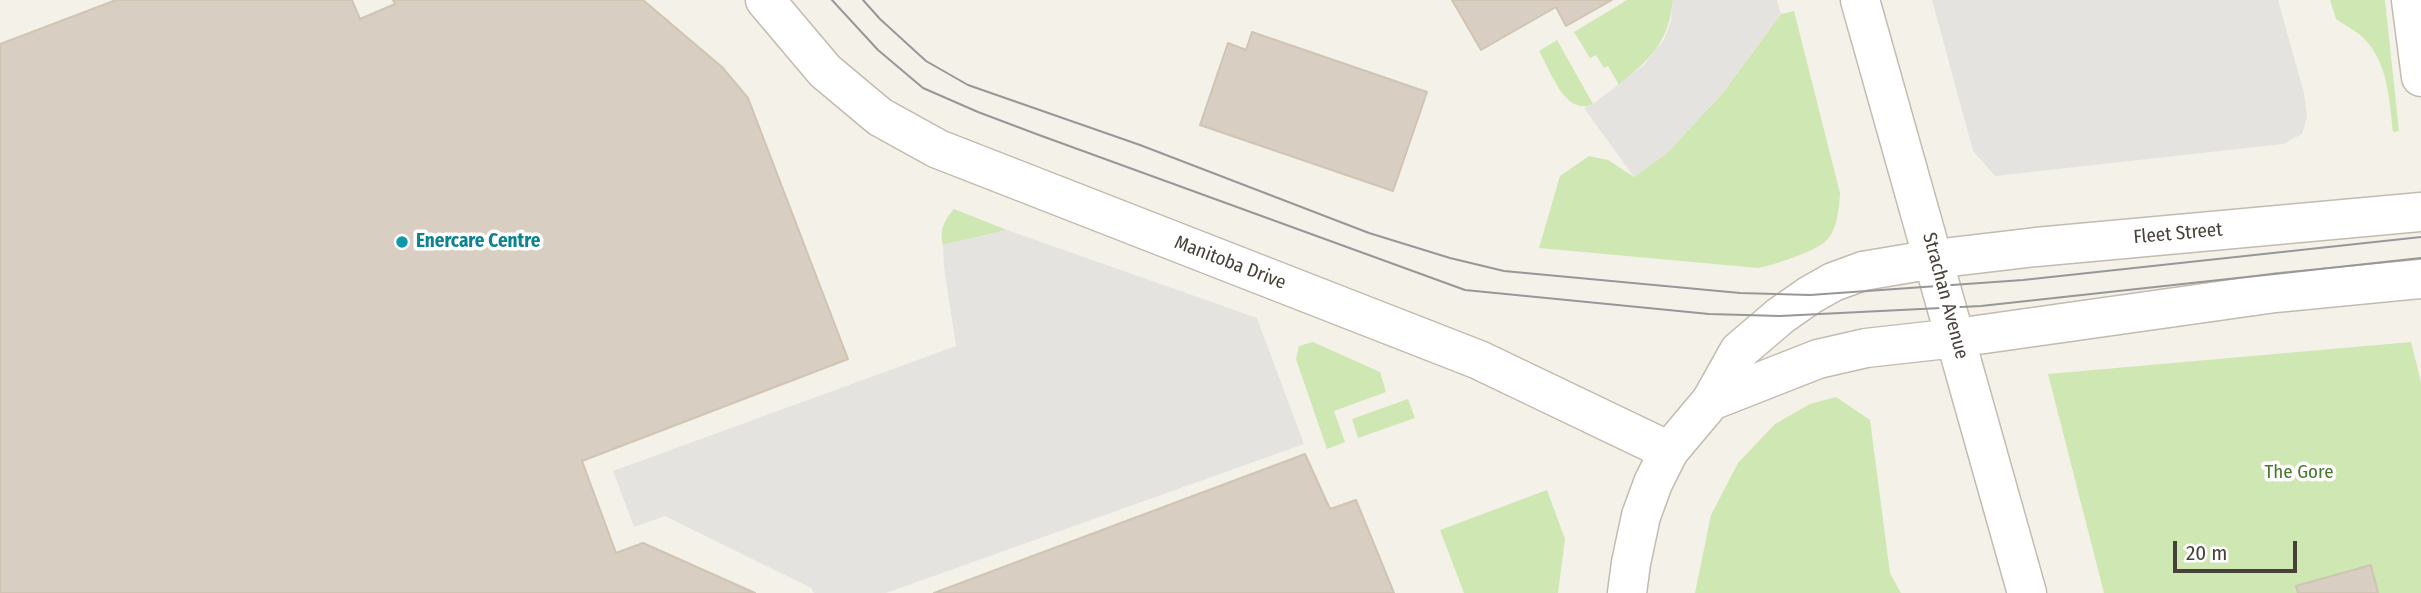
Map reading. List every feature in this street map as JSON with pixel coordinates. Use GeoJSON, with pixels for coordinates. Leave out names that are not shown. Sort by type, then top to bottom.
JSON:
{"type":"FeatureCollection","features":[{"type":"Feature","properties":{"kind":"street","name":"Manitoba Drive"},"geometry":{"type":"LineString","coordinates":[[765,0],[825,71],[880,117],[938,149],[1479,360],[1669,452]]}},
{"type":"Feature","properties":{"kind":"street","name":"Strachan Avenue"},"geometry":{"type":"LineString","coordinates":[[1860,0],[2027,593]]}},
{"type":"Feature","properties":{"kind":"street"},"geometry":{"type":"LineString","coordinates":[[2411,0],[2421,77]]}},
{"type":"Feature","properties":{"kind":"street","name":"Fleet Street"},"geometry":{"type":"LineString","coordinates":[[1934,259],[2036,247],[2421,212]]}},
{"type":"Feature","properties":{"kind":"street"},"geometry":{"type":"LineString","coordinates":[[1627,593],[1641,516],[1653,483],[1669,452],[1711,401],[1739,351],[1780,316],[1832,282],[1863,271],[1934,259]]}},
{"type":"Feature","properties":{"kind":"street"},"geometry":{"type":"LineString","coordinates":[[1711,401],[1818,359],[1866,348],[2275,293],[2421,279]]}},
{"type":"Feature","properties":{"kind":"green space"},"geometry":{"type":"Polygon","coordinates":[[[1627,0],[1673,0],[1671,15],[1662,39],[1649,58],[1619,85],[1608,66],[1604,68],[1596,55],[1590,58],[1574,32],[1627,0]]]}},
{"type":"Feature","properties":{"kind":"green space"},"geometry":{"type":"Polygon","coordinates":[[[2330,0],[2385,0],[2399,131],[2393,132],[2385,79],[2376,55],[2359,34],[2336,19],[2330,0]]]}},
{"type":"Feature","properties":{"kind":"green space"},"geometry":{"type":"Polygon","coordinates":[[[1794,11],[1840,193],[1835,224],[1826,241],[1803,254],[1758,268],[1539,248],[1560,176],[1589,156],[1608,160],[1634,177],[1667,153],[1721,95],[1781,14],[1794,11]]]}},
{"type":"Feature","properties":{"kind":"green space"},"geometry":{"type":"Polygon","coordinates":[[[1557,40],[1593,104],[1574,104],[1554,80],[1539,51],[1557,40]]]}},
{"type":"Feature","properties":{"kind":"green space"},"geometry":{"type":"Polygon","coordinates":[[[954,209],[1007,230],[943,245],[943,226],[954,209]]]}},
{"type":"Feature","properties":{"kind":"green space"},"geometry":{"type":"Polygon","coordinates":[[[1313,342],[1380,372],[1386,392],[1334,411],[1345,442],[1327,449],[1296,359],[1299,346],[1313,342]]]}},
{"type":"Feature","properties":{"kind":"green space","name":"The Gore"},"geometry":{"type":"Polygon","coordinates":[[[2411,342],[2421,382],[2421,593],[2104,593],[2048,374],[2411,342]]]}},
{"type":"Feature","properties":{"kind":"green space"},"geometry":{"type":"Polygon","coordinates":[[[1836,397],[1870,420],[1890,573],[1901,593],[1695,593],[1711,515],[1738,463],[1775,424],[1810,404],[1836,397]]]}},
{"type":"Feature","properties":{"kind":"green space"},"geometry":{"type":"Polygon","coordinates":[[[1408,399],[1415,418],[1358,438],[1352,419],[1408,399]]]}},
{"type":"Feature","properties":{"kind":"green space"},"geometry":{"type":"Polygon","coordinates":[[[1547,490],[1565,539],[1558,593],[1464,593],[1440,530],[1547,490]]]}},
{"type":"Feature","properties":{"kind":"shaded area"},"geometry":{"type":"Polygon","coordinates":[[[1673,0],[1777,0],[1781,14],[1721,95],[1667,153],[1634,177],[1584,108],[1643,66],[1664,39],[1671,21],[1673,0]]]}},
{"type":"Feature","properties":{"kind":"shaded area"},"geometry":{"type":"Polygon","coordinates":[[[1932,0],[2278,0],[2304,93],[2307,117],[2302,134],[2283,144],[1995,176],[1973,151],[1932,0]]]}},
{"type":"Feature","properties":{"kind":"shaded area"},"geometry":{"type":"Polygon","coordinates":[[[1007,230],[1257,318],[1304,444],[886,593],[814,593],[811,588],[665,516],[634,527],[613,471],[956,346],[943,245],[1007,230]]]}},
{"type":"Feature","properties":{"kind":"building","name":"Enercare Centre"},"geometry":{"type":"Polygon","coordinates":[[[116,0],[352,0],[360,19],[395,4],[393,0],[643,0],[722,67],[748,98],[848,359],[582,461],[616,553],[643,543],[755,593],[0,593],[0,44],[116,0]]]}},
{"type":"Feature","properties":{"kind":"building"},"geometry":{"type":"Polygon","coordinates":[[[1452,0],[1612,0],[1566,26],[1556,7],[1481,50],[1452,0]]]}},
{"type":"Feature","properties":{"kind":"building"},"geometry":{"type":"Polygon","coordinates":[[[1252,32],[1427,92],[1393,191],[1200,125],[1228,43],[1246,50],[1252,32]]]}},
{"type":"Feature","properties":{"kind":"building"},"geometry":{"type":"Polygon","coordinates":[[[1305,454],[1330,509],[1356,500],[1394,593],[934,593],[1305,454]]]}},
{"type":"Feature","properties":{"kind":"building"},"geometry":{"type":"Polygon","coordinates":[[[2371,565],[2378,593],[2298,593],[2296,586],[2371,565]]]}},
{"type":"Feature","properties":{"kind":"tram line"},"geometry":{"type":"LineString","coordinates":[[832,0],[878,50],[923,88],[1039,135],[1465,290],[1709,314],[1780,316],[1981,306],[2421,258]]}},
{"type":"Feature","properties":{"kind":"tram line"},"geometry":{"type":"LineString","coordinates":[[863,0],[926,61],[968,85],[1140,145],[1369,233],[1450,258],[1504,271],[1740,293],[1810,295],[2023,280],[2421,237]]}},
{"type":"Feature","properties":{"kind":"place","name":"Enercare Centre"},"geometry":{"type":"Point","coordinates":[402,242]}}]}
